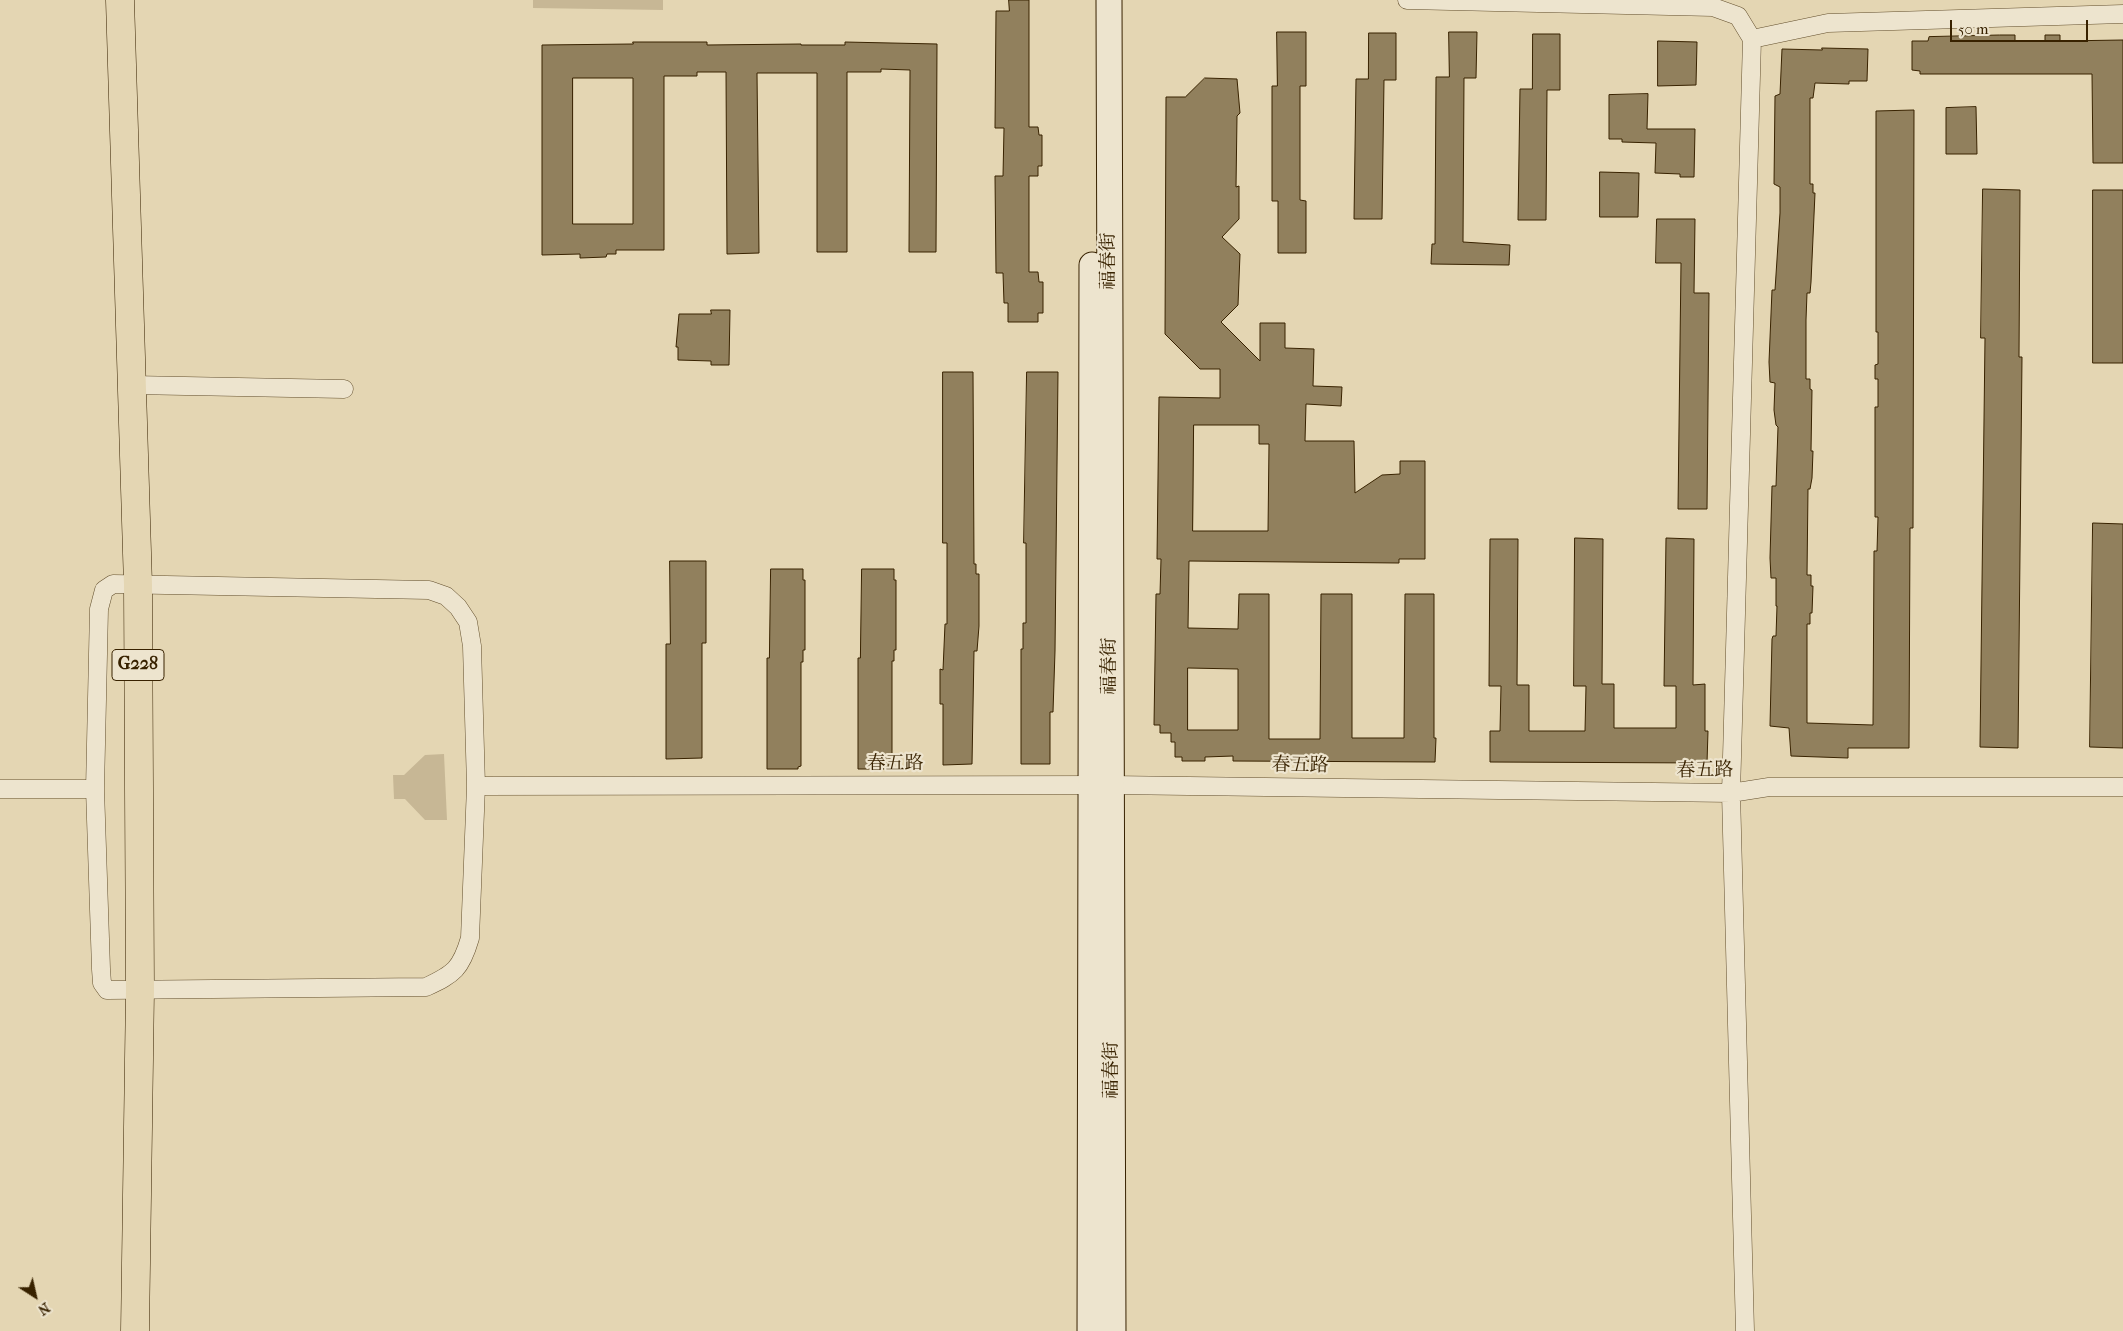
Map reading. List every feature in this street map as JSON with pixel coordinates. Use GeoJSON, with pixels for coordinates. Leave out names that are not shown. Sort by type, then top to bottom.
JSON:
{"type":"FeatureCollection","features":[{"type":"Feature","properties":{"kind":"highway","name":"G228"},"geometry":{"type":"LineString","coordinates":[[120,0],[138,585],[140,991],[135,1331]]}},
{"type":"Feature","properties":{"kind":"main road","name":"福春街"},"geometry":{"type":"LineString","coordinates":[[1092,0],[1101,785],[1113,1331]]}},
{"type":"Feature","properties":{"kind":"main road","name":"福春街"},"geometry":{"type":"LineString","coordinates":[[1090,1331],[1101,785],[1109,0]]}},
{"type":"Feature","properties":{"kind":"street"},"geometry":{"type":"LineString","coordinates":[[1407,0],[1713,7],[1738,16],[1752,39],[1732,793],[1745,1331]]}},
{"type":"Feature","properties":{"kind":"street"},"geometry":{"type":"LineString","coordinates":[[1752,39],[1828,23],[2123,14]]}},
{"type":"Feature","properties":{"kind":"street"},"geometry":{"type":"LineString","coordinates":[[132,385],[344,389]]}},
{"type":"Feature","properties":{"kind":"street"},"geometry":{"type":"LineString","coordinates":[[113,584],[138,585],[429,590],[446,596],[458,606],[468,622],[472,646],[476,786],[470,938],[464,959],[447,978],[426,987],[107,990],[102,983],[101,969],[95,789],[100,609],[104,590],[113,584]]}},
{"type":"Feature","properties":{"kind":"street","name":"春五路"},"geometry":{"type":"LineString","coordinates":[[476,786],[1101,785],[1732,793],[1769,787],[2123,787]]}},
{"type":"Feature","properties":{"kind":"street"},"geometry":{"type":"LineString","coordinates":[[0,789],[95,789]]}},
{"type":"Feature","properties":{"kind":"shaded area"},"geometry":{"type":"Polygon","coordinates":[[[533,0],[663,0],[663,10],[533,8],[533,0]]]}},
{"type":"Feature","properties":{"kind":"shaded area"},"geometry":{"type":"Polygon","coordinates":[[[444,754],[447,820],[425,820],[405,799],[394,799],[393,775],[404,775],[425,755],[444,754]]]}},
{"type":"Feature","properties":{"kind":"building"},"geometry":{"type":"Polygon","coordinates":[[[1009,0],[1029,0],[1029,127],[1038,127],[1039,135],[1042,135],[1042,166],[1038,166],[1038,176],[1029,176],[1029,272],[1038,272],[1039,282],[1043,282],[1043,313],[1038,313],[1038,322],[1008,322],[1008,303],[1004,303],[1003,273],[996,273],[995,176],[1003,176],[1004,128],[995,128],[996,11],[1009,11],[1009,0]]]}},
{"type":"Feature","properties":{"kind":"building"},"geometry":{"type":"Polygon","coordinates":[[[1277,32],[1306,32],[1306,86],[1300,86],[1300,200],[1306,201],[1306,253],[1278,253],[1278,201],[1272,201],[1272,86],[1277,86],[1277,32]]]}},
{"type":"Feature","properties":{"kind":"building"},"geometry":{"type":"Polygon","coordinates":[[[1449,32],[1477,32],[1476,78],[1464,78],[1463,242],[1510,245],[1509,265],[1431,264],[1432,244],[1435,244],[1436,77],[1449,77],[1449,32]]]}},
{"type":"Feature","properties":{"kind":"building"},"geometry":{"type":"Polygon","coordinates":[[[1369,33],[1396,33],[1396,80],[1384,80],[1382,219],[1354,219],[1356,79],[1368,79],[1369,33]]]}},
{"type":"Feature","properties":{"kind":"building"},"geometry":{"type":"Polygon","coordinates":[[[1533,34],[1560,34],[1560,90],[1547,90],[1546,220],[1518,220],[1520,89],[1532,89],[1533,34]]]}},
{"type":"Feature","properties":{"kind":"building"},"geometry":{"type":"Polygon","coordinates":[[[2015,35],[2015,41],[2045,41],[2045,35],[2060,35],[2060,41],[2123,40],[2123,163],[2093,163],[2092,74],[1920,74],[1920,71],[1912,70],[1912,41],[1928,41],[1929,37],[2015,35]]]}},
{"type":"Feature","properties":{"kind":"building"},"geometry":{"type":"Polygon","coordinates":[[[1658,41],[1697,42],[1696,85],[1658,86],[1658,41]]]}},
{"type":"Feature","properties":{"kind":"building"},"geometry":{"type":"Polygon","coordinates":[[[633,42],[707,42],[707,45],[845,45],[845,42],[937,44],[936,252],[909,252],[910,70],[881,69],[881,72],[847,72],[847,252],[817,252],[817,73],[757,73],[759,253],[727,254],[726,72],[697,72],[697,76],[664,76],[664,250],[616,250],[616,254],[607,254],[606,257],[580,258],[580,254],[542,255],[542,45],[633,44],[633,42]],[[573,78],[573,224],[633,224],[633,78],[573,78]]]}},
{"type":"Feature","properties":{"kind":"building"},"geometry":{"type":"Polygon","coordinates":[[[1822,48],[1868,49],[1867,81],[1849,81],[1849,84],[1815,83],[1813,98],[1810,98],[1810,184],[1813,184],[1813,193],[1815,193],[1811,282],[1810,293],[1807,293],[1806,320],[1806,379],[1810,379],[1810,389],[1812,390],[1811,451],[1813,451],[1812,478],[1810,489],[1808,489],[1807,575],[1811,575],[1811,586],[1813,586],[1812,613],[1810,613],[1810,624],[1807,624],[1807,723],[1873,725],[1874,551],[1877,551],[1878,517],[1875,517],[1875,407],[1878,407],[1878,379],[1875,379],[1875,365],[1878,364],[1878,332],[1876,332],[1876,111],[1914,110],[1913,528],[1910,528],[1909,748],[1848,748],[1848,758],[1791,756],[1789,728],[1770,726],[1772,639],[1773,636],[1776,636],[1777,606],[1776,578],[1771,578],[1770,558],[1772,486],[1776,486],[1778,427],[1774,410],[1775,383],[1770,382],[1769,362],[1772,290],[1775,290],[1780,213],[1780,187],[1774,184],[1775,96],[1780,94],[1782,49],[1822,50],[1822,48]]]}},
{"type":"Feature","properties":{"kind":"building"},"geometry":{"type":"Polygon","coordinates":[[[1205,78],[1237,79],[1240,113],[1237,116],[1236,187],[1239,186],[1239,219],[1222,237],[1240,254],[1238,305],[1221,322],[1260,361],[1260,323],[1285,323],[1285,348],[1314,349],[1313,386],[1342,387],[1341,406],[1306,404],[1305,441],[1354,441],[1355,493],[1382,475],[1400,474],[1400,461],[1425,461],[1425,559],[1399,559],[1399,563],[1189,561],[1188,628],[1238,629],[1239,594],[1269,594],[1269,739],[1320,739],[1321,594],[1352,594],[1352,738],[1404,738],[1405,594],[1434,594],[1435,762],[1233,761],[1233,756],[1205,757],[1205,761],[1182,761],[1182,757],[1175,757],[1175,742],[1171,742],[1171,733],[1160,733],[1160,725],[1154,725],[1156,594],[1160,594],[1161,559],[1157,559],[1159,397],[1220,398],[1220,369],[1200,369],[1165,334],[1166,97],[1185,97],[1205,78]],[[1194,425],[1193,531],[1268,531],[1269,444],[1259,444],[1259,425],[1194,425]],[[1188,668],[1188,730],[1238,730],[1238,669],[1188,668]]]}},
{"type":"Feature","properties":{"kind":"building"},"geometry":{"type":"Polygon","coordinates":[[[1648,94],[1647,129],[1695,129],[1694,177],[1680,177],[1680,174],[1655,173],[1656,143],[1622,142],[1622,139],[1609,139],[1609,95],[1648,94]]]}},
{"type":"Feature","properties":{"kind":"building"},"geometry":{"type":"Polygon","coordinates":[[[1976,107],[1977,154],[1946,154],[1946,108],[1976,107]]]}},
{"type":"Feature","properties":{"kind":"building"},"geometry":{"type":"Polygon","coordinates":[[[1600,172],[1639,173],[1638,217],[1600,217],[1600,172]]]}},
{"type":"Feature","properties":{"kind":"building"},"geometry":{"type":"Polygon","coordinates":[[[1983,189],[2020,190],[2019,357],[2022,357],[2018,748],[1980,747],[1985,338],[1981,338],[1983,189]]]}},
{"type":"Feature","properties":{"kind":"building"},"geometry":{"type":"Polygon","coordinates":[[[2093,190],[2123,190],[2123,363],[2093,363],[2093,190]]]}},
{"type":"Feature","properties":{"kind":"building"},"geometry":{"type":"Polygon","coordinates":[[[1657,219],[1695,219],[1694,293],[1709,293],[1707,509],[1678,509],[1681,263],[1656,263],[1657,219]]]}},
{"type":"Feature","properties":{"kind":"building"},"geometry":{"type":"Polygon","coordinates":[[[711,310],[730,310],[729,365],[711,365],[711,361],[678,360],[678,347],[676,347],[679,314],[711,314],[711,310]]]}},
{"type":"Feature","properties":{"kind":"building"},"geometry":{"type":"Polygon","coordinates":[[[943,372],[973,372],[974,564],[976,564],[976,574],[979,574],[979,626],[977,651],[974,651],[972,764],[943,765],[943,704],[940,704],[940,669],[943,670],[945,624],[947,624],[947,543],[943,543],[943,372]]]}},
{"type":"Feature","properties":{"kind":"building"},"geometry":{"type":"Polygon","coordinates":[[[1027,372],[1058,372],[1055,651],[1053,712],[1050,712],[1050,764],[1021,764],[1021,649],[1023,649],[1023,623],[1026,623],[1026,543],[1024,543],[1027,372]]]}},
{"type":"Feature","properties":{"kind":"building"},"geometry":{"type":"Polygon","coordinates":[[[2093,523],[2123,524],[2123,748],[2090,747],[2093,523]]]}},
{"type":"Feature","properties":{"kind":"building"},"geometry":{"type":"Polygon","coordinates":[[[1575,538],[1603,539],[1602,684],[1614,684],[1614,728],[1676,728],[1676,686],[1664,686],[1666,538],[1694,539],[1693,685],[1705,684],[1705,731],[1708,731],[1707,763],[1490,762],[1490,731],[1500,731],[1501,686],[1489,686],[1490,539],[1518,539],[1517,685],[1529,685],[1529,731],[1585,731],[1586,686],[1574,686],[1575,538]]]}},
{"type":"Feature","properties":{"kind":"building"},"geometry":{"type":"Polygon","coordinates":[[[670,561],[706,561],[706,643],[702,643],[702,758],[666,759],[666,644],[670,644],[670,561]]]}},
{"type":"Feature","properties":{"kind":"building"},"geometry":{"type":"Polygon","coordinates":[[[771,569],[803,569],[803,580],[805,580],[805,650],[803,650],[803,662],[801,662],[801,766],[798,769],[767,769],[767,658],[769,658],[771,569]]]}},
{"type":"Feature","properties":{"kind":"building"},"geometry":{"type":"Polygon","coordinates":[[[862,569],[894,569],[894,580],[896,580],[896,650],[894,650],[894,661],[892,661],[892,758],[889,758],[889,769],[858,769],[858,658],[860,658],[862,569]]]}}]}
